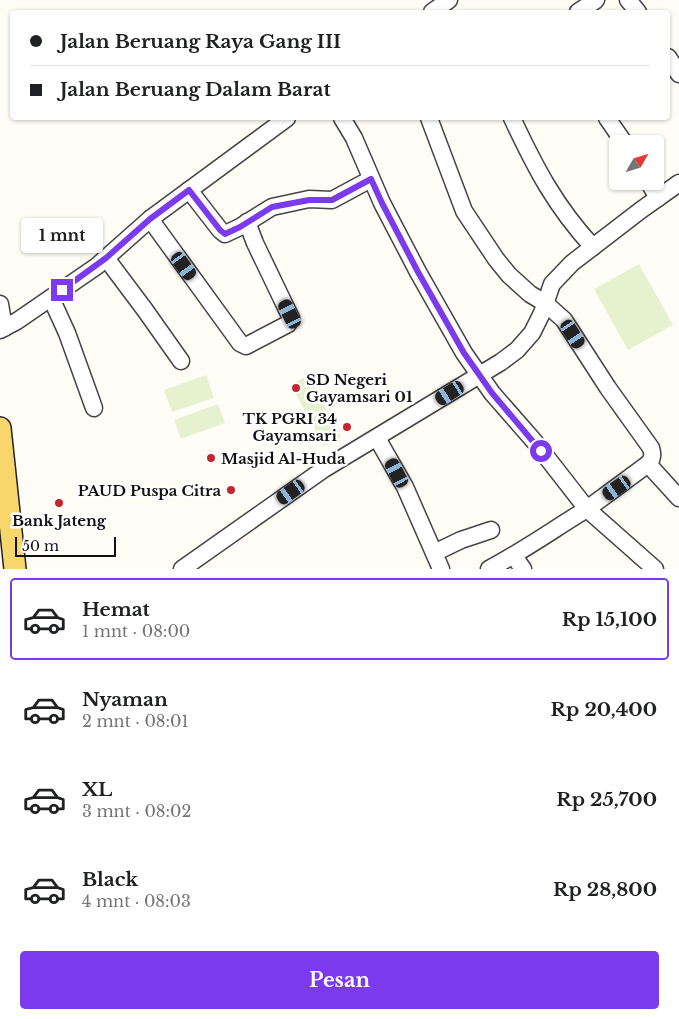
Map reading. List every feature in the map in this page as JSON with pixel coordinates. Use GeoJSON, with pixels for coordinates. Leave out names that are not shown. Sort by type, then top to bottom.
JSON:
{"type":"FeatureCollection","features":[{"type":"Feature","properties":{"kind":"main road"},"geometry":{"type":"LineString","coordinates":[[0,428],[15,569]]}},
{"type":"Feature","properties":{"kind":"street"},"geometry":{"type":"LineString","coordinates":[[581,10],[596,0]]}},
{"type":"Feature","properties":{"kind":"street"},"geometry":{"type":"LineString","coordinates":[[628,0],[636,10]]}},
{"type":"Feature","properties":{"kind":"street"},"geometry":{"type":"LineString","coordinates":[[670,60],[679,74]]}},
{"type":"Feature","properties":{"kind":"street"},"geometry":{"type":"LineString","coordinates":[[0,304],[2,329],[51,298],[106,258],[150,219],[284,120]]}},
{"type":"Feature","properties":{"kind":"street"},"geometry":{"type":"LineString","coordinates":[[343,120],[354,138],[382,203],[418,272],[464,353],[587,509],[655,569]]}},
{"type":"Feature","properties":{"kind":"street"},"geometry":{"type":"LineString","coordinates":[[430,120],[464,211],[496,259],[509,275],[530,294],[545,303],[564,320],[653,453],[648,464],[587,509],[535,541],[518,562],[489,569]]}},
{"type":"Feature","properties":{"kind":"street"},"geometry":{"type":"LineString","coordinates":[[513,120],[548,188],[576,228],[593,247]]}},
{"type":"Feature","properties":{"kind":"street"},"geometry":{"type":"LineString","coordinates":[[608,120],[619,135]]}},
{"type":"Feature","properties":{"kind":"street"},"geometry":{"type":"LineString","coordinates":[[189,190],[222,232],[228,233],[278,205],[309,200],[332,200],[371,179]]}},
{"type":"Feature","properties":{"kind":"street"},"geometry":{"type":"LineString","coordinates":[[182,569],[324,469],[480,375],[516,350],[532,333],[552,284],[572,263],[679,183]]}},
{"type":"Feature","properties":{"kind":"street"},"geometry":{"type":"LineString","coordinates":[[653,190],[658,198]]}},
{"type":"Feature","properties":{"kind":"street"},"geometry":{"type":"LineString","coordinates":[[150,219],[243,345],[250,345],[288,324],[290,314],[268,273],[246,222]]}},
{"type":"Feature","properties":{"kind":"street"},"geometry":{"type":"LineString","coordinates":[[106,258],[181,361]]}},
{"type":"Feature","properties":{"kind":"street"},"geometry":{"type":"LineString","coordinates":[[51,298],[61,316],[94,408]]}},
{"type":"Feature","properties":{"kind":"street"},"geometry":{"type":"LineString","coordinates":[[377,438],[404,488],[436,564],[461,540],[491,530]]}},
{"type":"Feature","properties":{"kind":"street"},"geometry":{"type":"LineString","coordinates":[[648,464],[679,498]]}},
{"type":"Feature","properties":{"kind":"green space"},"geometry":{"type":"Polygon","coordinates":[[[639,264],[673,325],[628,350],[594,289],[639,264]]]}},
{"type":"Feature","properties":{"kind":"green space"},"geometry":{"type":"Polygon","coordinates":[[[206,375],[214,398],[172,412],[164,390],[206,375]]]}},
{"type":"Feature","properties":{"kind":"green space"},"geometry":{"type":"Polygon","coordinates":[[[308,375],[341,437],[324,446],[291,385],[308,375]]]}},
{"type":"Feature","properties":{"kind":"green space"},"geometry":{"type":"Polygon","coordinates":[[[218,404],[225,423],[181,439],[174,420],[218,404]]]}},
{"type":"Feature","properties":{"kind":"place","name":"SD Negeri Gayamsari 01"},"geometry":{"type":"Point","coordinates":[296,388]}},
{"type":"Feature","properties":{"kind":"place","name":"TK PGRI 34 Gayamsari"},"geometry":{"type":"Point","coordinates":[347,427]}},
{"type":"Feature","properties":{"kind":"place","name":"Masjid Al-Huda"},"geometry":{"type":"Point","coordinates":[211,458]}},
{"type":"Feature","properties":{"kind":"place","name":"PAUD Puspa Citra"},"geometry":{"type":"Point","coordinates":[231,490]}},
{"type":"Feature","properties":{"kind":"place","name":"Bank Jateng"},"geometry":{"type":"Point","coordinates":[59,503]}},
{"type":"Feature","properties":{"kind":"route"},"geometry":{"type":"LineString","coordinates":[[62,290],[97,266],[150,219],[189,190],[225,234],[272,207],[309,200],[332,200],[371,179],[418,272],[464,353],[492,393],[505,406],[541,451]]}}]}
